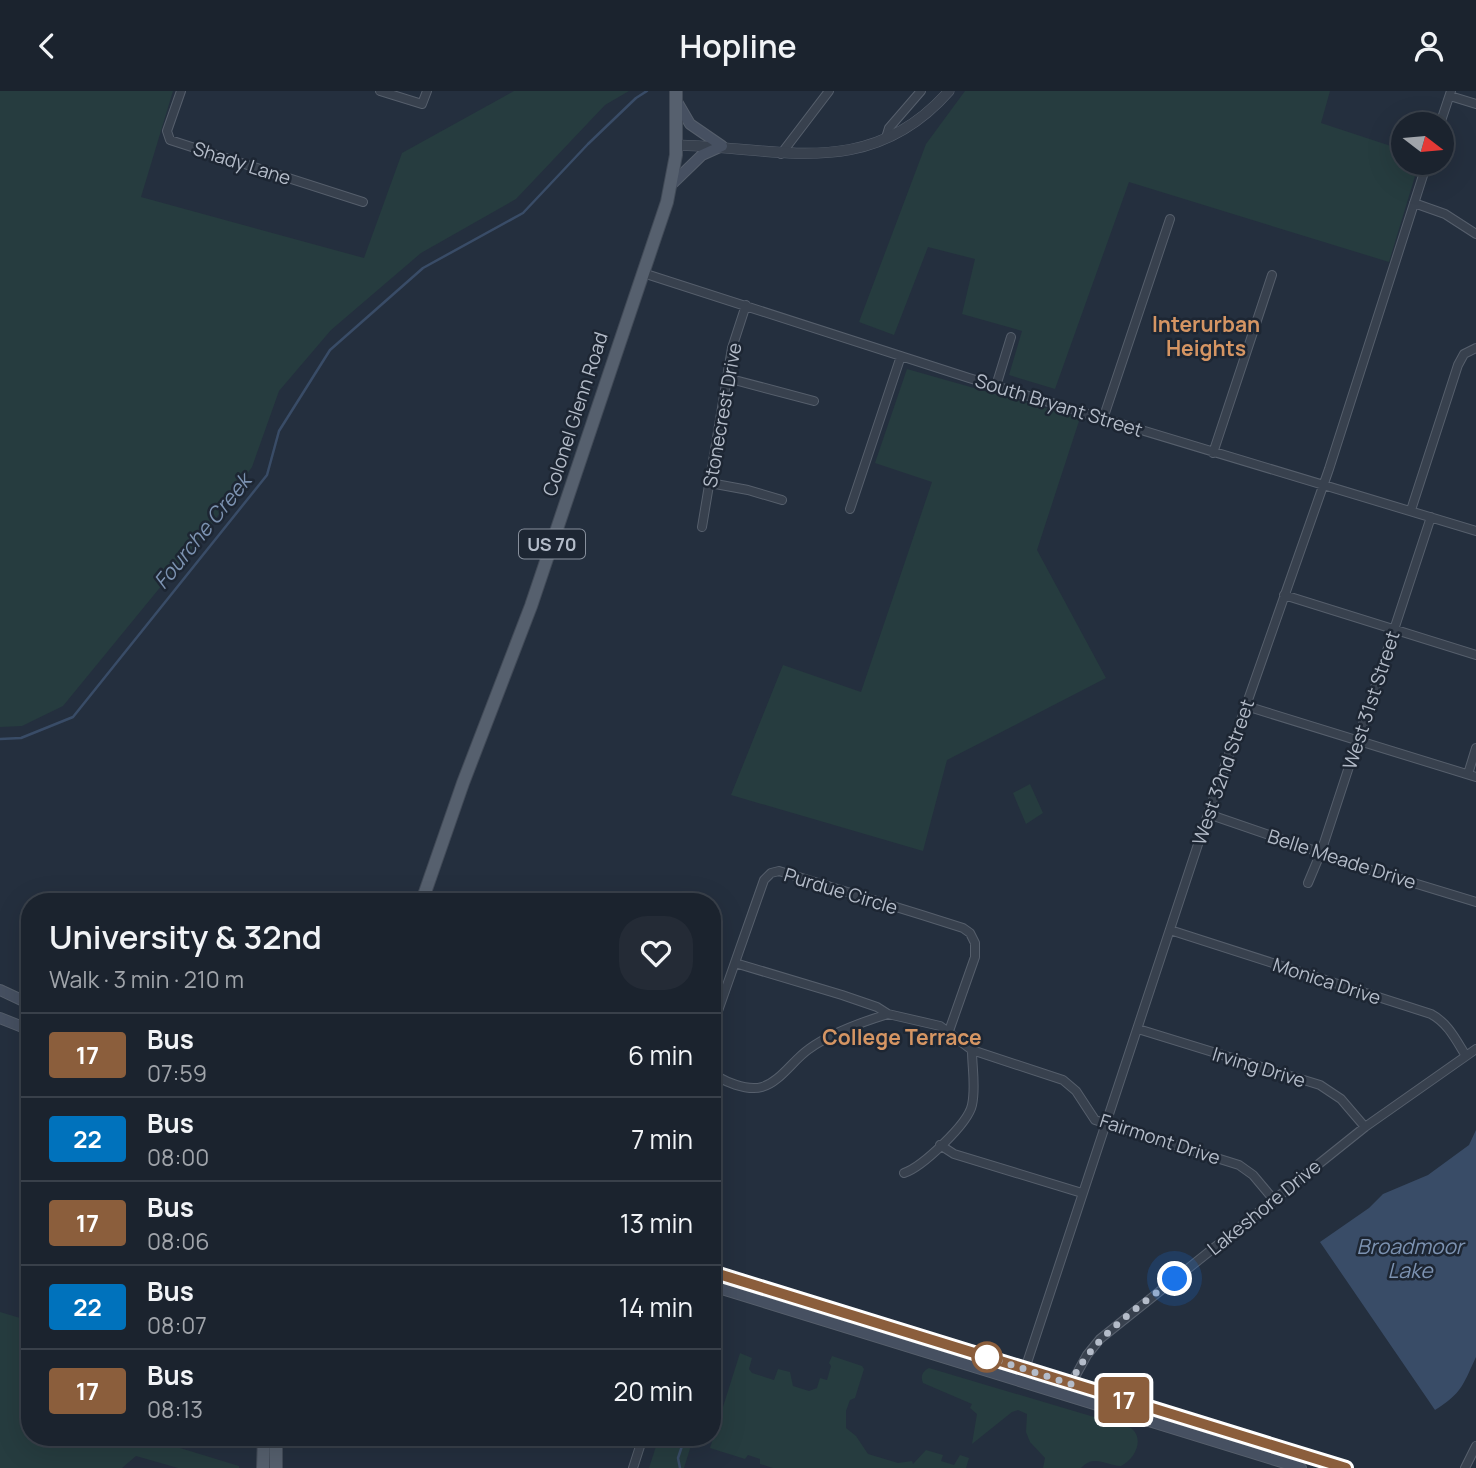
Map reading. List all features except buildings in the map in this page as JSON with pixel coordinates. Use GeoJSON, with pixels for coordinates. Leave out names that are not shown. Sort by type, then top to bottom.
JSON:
{"type":"FeatureCollection","features":[{"type":"Feature","properties":{"kind":"main road","name":"Colonel Glenn Road"},"geometry":{"type":"LineString","coordinates":[[425,893],[463,783],[531,606],[672,184],[676,95]]}},
{"type":"Feature","properties":{"kind":"main road"},"geometry":{"type":"LineString","coordinates":[[676,95],[690,124],[722,146]]}},
{"type":"Feature","properties":{"kind":"main road"},"geometry":{"type":"LineString","coordinates":[[672,184],[702,155],[722,146]]}},
{"type":"Feature","properties":{"kind":"main road"},"geometry":{"type":"LineString","coordinates":[[0,990],[21,1000]]}},
{"type":"Feature","properties":{"kind":"main road"},"geometry":{"type":"LineString","coordinates":[[1,1019],[21,1027]]}},
{"type":"Feature","properties":{"kind":"main road"},"geometry":{"type":"LineString","coordinates":[[721,1275],[1346,1468]]}},
{"type":"Feature","properties":{"kind":"main road"},"geometry":{"type":"LineString","coordinates":[[721,1289],[1301,1468]]}},
{"type":"Feature","properties":{"kind":"main road"},"geometry":{"type":"LineString","coordinates":[[263,1468],[264,1446]]}},
{"type":"Feature","properties":{"kind":"main road"},"geometry":{"type":"LineString","coordinates":[[276,1446],[276,1468]]}},
{"type":"Feature","properties":{"kind":"street","name":"Shady Lane"},"geometry":{"type":"LineString","coordinates":[[181,91],[167,131],[170,140],[363,202]]}},
{"type":"Feature","properties":{"kind":"street"},"geometry":{"type":"LineString","coordinates":[[380,91],[422,104],[427,91]]}},
{"type":"Feature","properties":{"kind":"street"},"geometry":{"type":"LineString","coordinates":[[781,153],[829,91]]}},
{"type":"Feature","properties":{"kind":"street"},"geometry":{"type":"LineString","coordinates":[[886,138],[889,128],[921,91]]}},
{"type":"Feature","properties":{"kind":"street"},"geometry":{"type":"LineString","coordinates":[[675,145],[828,154],[886,138],[921,117],[949,91]]}},
{"type":"Feature","properties":{"kind":"street"},"geometry":{"type":"LineString","coordinates":[[1444,112],[1451,94],[1476,104]]}},
{"type":"Feature","properties":{"kind":"street","name":"West 32nd Street"},"geometry":{"type":"LineString","coordinates":[[1021,1381],[1208,814],[1323,484],[1423,175]]}},
{"type":"Feature","properties":{"kind":"street"},"geometry":{"type":"LineString","coordinates":[[1414,203],[1445,214],[1476,234]]}},
{"type":"Feature","properties":{"kind":"street"},"geometry":{"type":"LineString","coordinates":[[1103,419],[1170,219]]}},
{"type":"Feature","properties":{"kind":"street","name":"South Bryant Street"},"geometry":{"type":"LineString","coordinates":[[643,273],[996,386],[1476,531]]}},
{"type":"Feature","properties":{"kind":"street"},"geometry":{"type":"LineString","coordinates":[[1213,453],[1272,275]]}},
{"type":"Feature","properties":{"kind":"street","name":"Stonecrest Drive"},"geometry":{"type":"LineString","coordinates":[[702,527],[732,348],[746,305]]}},
{"type":"Feature","properties":{"kind":"street"},"geometry":{"type":"LineString","coordinates":[[996,386],[1011,337]]}},
{"type":"Feature","properties":{"kind":"street"},"geometry":{"type":"LineString","coordinates":[[1411,510],[1458,365],[1464,354],[1476,348]]}},
{"type":"Feature","properties":{"kind":"street"},"geometry":{"type":"LineString","coordinates":[[850,509],[901,356]]}},
{"type":"Feature","properties":{"kind":"street"},"geometry":{"type":"LineString","coordinates":[[727,378],[814,401]]}},
{"type":"Feature","properties":{"kind":"street"},"geometry":{"type":"LineString","coordinates":[[710,483],[782,500]]}},
{"type":"Feature","properties":{"kind":"street","name":"West 31st Street"},"geometry":{"type":"LineString","coordinates":[[1308,883],[1321,852],[1431,517]]}},
{"type":"Feature","properties":{"kind":"street"},"geometry":{"type":"LineString","coordinates":[[1284,595],[1476,655]]}},
{"type":"Feature","properties":{"kind":"street"},"geometry":{"type":"LineString","coordinates":[[1246,706],[1472,775],[1476,748]]}},
{"type":"Feature","properties":{"kind":"street","name":"Belle Meade Drive"},"geometry":{"type":"LineString","coordinates":[[1208,814],[1476,902]]}},
{"type":"Feature","properties":{"kind":"street","name":"Purdue Circle"},"geometry":{"type":"LineString","coordinates":[[721,1003],[764,880],[771,873],[786,872],[963,928],[970,933],[975,943],[971,969],[949,1031]]}},
{"type":"Feature","properties":{"kind":"street","name":"Monica Drive"},"geometry":{"type":"LineString","coordinates":[[1170,930],[1431,1014],[1451,1032],[1466,1056]]}},
{"type":"Feature","properties":{"kind":"street","name":"Fairmont Drive"},"geometry":{"type":"LineString","coordinates":[[735,963],[877,1007],[888,1014],[920,1020],[949,1031],[972,1050],[1063,1080],[1076,1091],[1092,1118],[1239,1165],[1262,1183],[1274,1200]]}},
{"type":"Feature","properties":{"kind":"street"},"geometry":{"type":"LineString","coordinates":[[721,1078],[746,1087],[763,1087],[774,1081],[813,1046],[859,1024],[888,1014]]}},
{"type":"Feature","properties":{"kind":"street","name":"Irving Drive"},"geometry":{"type":"LineString","coordinates":[[1138,1029],[1320,1085],[1341,1099],[1365,1127]]}},
{"type":"Feature","properties":{"kind":"street","name":"Lakeshore Drive"},"geometry":{"type":"LineString","coordinates":[[1071,1384],[1087,1355],[1100,1339],[1365,1127],[1476,1049]]}},
{"type":"Feature","properties":{"kind":"street"},"geometry":{"type":"LineString","coordinates":[[904,1173],[911,1171],[940,1145],[971,1110],[974,1095],[972,1050]]}},
{"type":"Feature","properties":{"kind":"street"},"geometry":{"type":"LineString","coordinates":[[940,1145],[954,1154],[1082,1193]]}},
{"type":"Feature","properties":{"kind":"street"},"geometry":{"type":"LineString","coordinates":[[633,1468],[640,1446]]}},
{"type":"Feature","properties":{"kind":"street"},"geometry":{"type":"LineString","coordinates":[[1465,1468],[1475,1448]]}},
{"type":"Feature","properties":{"kind":"green space"},"geometry":{"type":"Polygon","coordinates":[[[0,91],[173,91],[141,197],[364,258],[402,153],[514,91],[629,91],[605,105],[516,199],[421,253],[331,330],[279,391],[252,467],[212,524],[63,706],[22,726],[0,727],[0,91]]]}},
{"type":"Feature","properties":{"kind":"green space"},"geometry":{"type":"Polygon","coordinates":[[[965,91],[1330,91],[1321,123],[1391,146],[1391,175],[1415,175],[1389,262],[1129,182],[1055,389],[1009,375],[1022,331],[962,314],[975,259],[928,247],[894,335],[859,322],[926,144],[965,91]]]}},
{"type":"Feature","properties":{"kind":"green space"},"geometry":{"type":"Polygon","coordinates":[[[907,369],[1080,418],[1037,550],[1106,678],[947,760],[923,851],[731,795],[783,665],[861,692],[932,482],[875,463],[907,369]]]}},
{"type":"Feature","properties":{"kind":"green space"},"geometry":{"type":"Polygon","coordinates":[[[1030,784],[1043,813],[1026,824],[1013,793],[1030,784]]]}},
{"type":"Feature","properties":{"kind":"green space"},"geometry":{"type":"Polygon","coordinates":[[[0,1312],[21,1318],[21,1446],[173,1446],[239,1466],[178,1468],[136,1456],[122,1468],[0,1468],[0,1312]]]}},
{"type":"Feature","properties":{"kind":"green space"},"geometry":{"type":"Polygon","coordinates":[[[740,1353],[752,1358],[749,1369],[752,1373],[774,1380],[778,1369],[790,1372],[793,1386],[809,1391],[817,1388],[820,1378],[827,1380],[832,1356],[864,1369],[855,1398],[850,1400],[846,1411],[846,1428],[856,1436],[868,1454],[898,1463],[912,1461],[913,1464],[926,1450],[943,1455],[941,1461],[954,1465],[960,1455],[969,1458],[966,1468],[773,1468],[760,1464],[760,1459],[748,1455],[745,1459],[710,1448],[721,1446],[721,1413],[740,1353]]]}},
{"type":"Feature","properties":{"kind":"green space"},"geometry":{"type":"Polygon","coordinates":[[[929,1368],[1131,1428],[1138,1443],[1134,1454],[1121,1466],[1095,1461],[1081,1468],[1043,1468],[1045,1458],[1030,1442],[1026,1432],[1027,1414],[1018,1410],[972,1444],[977,1414],[970,1408],[972,1404],[923,1383],[923,1374],[929,1368]]]}},
{"type":"Feature","properties":{"kind":"green space"},"geometry":{"type":"Polygon","coordinates":[[[656,1446],[691,1446],[684,1468],[649,1468],[656,1446]]]}},
{"type":"Feature","properties":{"kind":"water","name":"Broadmoor Lake"},"geometry":{"type":"Polygon","coordinates":[[[1476,1130],[1476,1357],[1461,1388],[1435,1410],[1320,1242],[1369,1208],[1383,1194],[1428,1175],[1469,1145],[1476,1130]]]}},
{"type":"Feature","properties":{"kind":"waterway","name":"Fourche Creek"},"geometry":{"type":"LineString","coordinates":[[0,739],[21,738],[73,717],[267,475],[279,431],[330,350],[423,268],[523,213],[588,144],[636,98],[647,91]]}},
{"type":"Feature","properties":{"kind":"waterway"},"geometry":{"type":"LineString","coordinates":[[680,1468],[678,1458],[682,1446]]}},
{"type":"Feature","properties":{"kind":"bus line","name":"17"},"geometry":{"type":"LineString","coordinates":[[721,1275],[1346,1468]]}},
{"type":"Feature","properties":{"kind":"district","name":"Interurban Heights"},"geometry":{"type":"Point","coordinates":[1206,336]}},
{"type":"Feature","properties":{"kind":"district","name":"College Terrace"},"geometry":{"type":"Point","coordinates":[902,1037]}},
{"type":"Feature","properties":{"kind":"route"},"geometry":{"type":"LineString","coordinates":[[987,1357],[1071,1384],[1087,1355],[1100,1339],[1175,1279]]}}]}
